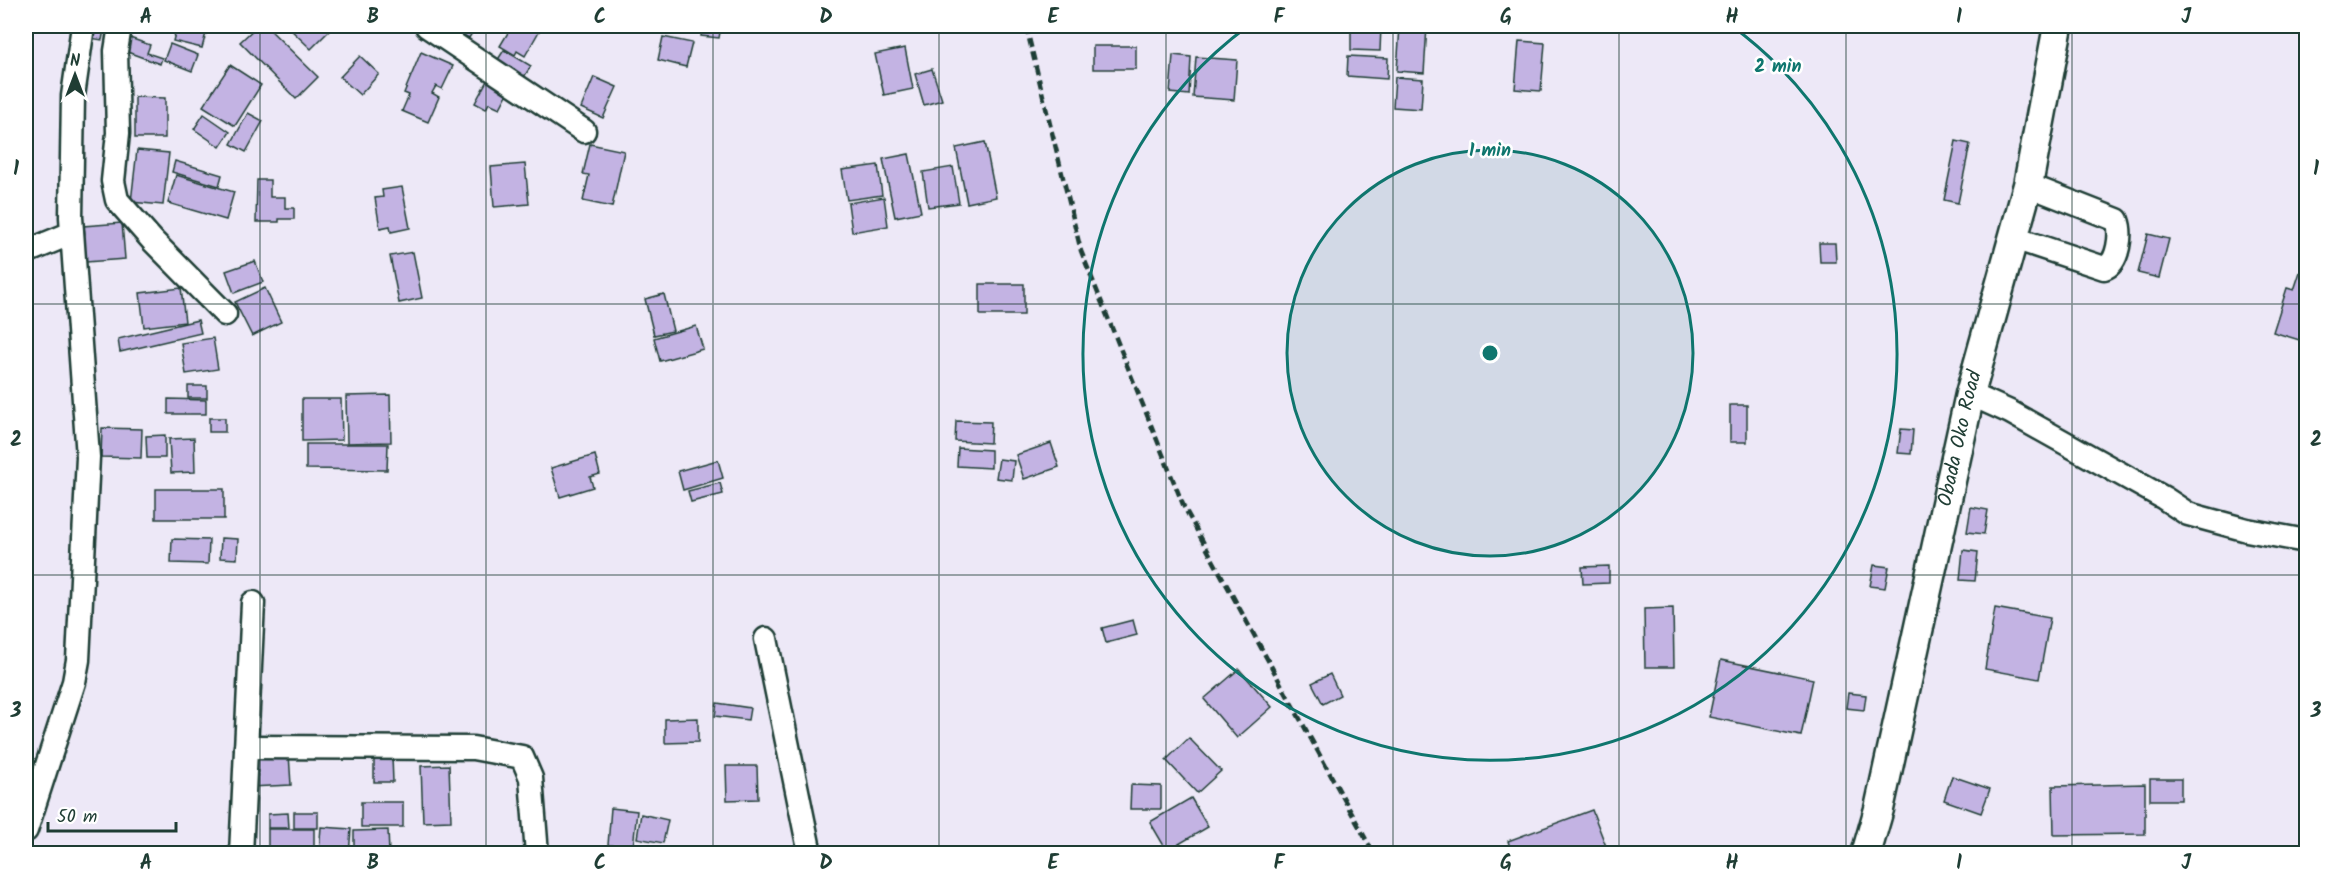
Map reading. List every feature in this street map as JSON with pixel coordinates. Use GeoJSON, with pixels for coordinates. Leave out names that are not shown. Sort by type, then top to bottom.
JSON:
{"type":"FeatureCollection","features":[{"type":"Feature","properties":{"kind":"main road","name":"Obada Oko Road"},"geometry":{"type":"LineString","coordinates":[[1866,854],[1879,809],[1970,394],[2028,185],[2058,26]]}},
{"type":"Feature","properties":{"kind":"street"},"geometry":{"type":"LineString","coordinates":[[26,830],[74,682],[78,660],[88,457],[72,233],[73,96],[83,26]]}},
{"type":"Feature","properties":{"kind":"street"},"geometry":{"type":"LineString","coordinates":[[120,26],[116,51],[118,133],[113,181],[117,200],[153,241],[225,314]]}},
{"type":"Feature","properties":{"kind":"street"},"geometry":{"type":"LineString","coordinates":[[427,26],[584,131]]}},
{"type":"Feature","properties":{"kind":"street"},"geometry":{"type":"LineString","coordinates":[[2014,238],[2104,268],[2113,262],[2121,233],[2116,220],[2028,185]]}},
{"type":"Feature","properties":{"kind":"street"},"geometry":{"type":"LineString","coordinates":[[26,252],[72,233]]}},
{"type":"Feature","properties":{"kind":"street"},"geometry":{"type":"LineString","coordinates":[[1970,394],[2010,412],[2164,498],[2188,514],[2247,530],[2307,541]]}},
{"type":"Feature","properties":{"kind":"street"},"geometry":{"type":"LineString","coordinates":[[241,854],[253,603]]}},
{"type":"Feature","properties":{"kind":"street"},"geometry":{"type":"LineString","coordinates":[[766,639],[810,854]]}},
{"type":"Feature","properties":{"kind":"street"},"geometry":{"type":"LineString","coordinates":[[246,747],[473,748],[522,757],[531,778],[537,854]]}},
{"type":"Feature","properties":{"kind":"building"},"geometry":{"type":"Polygon","coordinates":[[[177,26],[206,33],[202,48],[173,41],[177,26]]]}},
{"type":"Feature","properties":{"kind":"building"},"geometry":{"type":"Polygon","coordinates":[[[257,26],[266,26],[318,77],[296,99],[240,42],[257,26]]]}},
{"type":"Feature","properties":{"kind":"building"},"geometry":{"type":"Polygon","coordinates":[[[287,26],[334,26],[311,49],[287,26]]]}},
{"type":"Feature","properties":{"kind":"building"},"geometry":{"type":"Polygon","coordinates":[[[447,26],[476,26],[469,38],[447,26]]]}},
{"type":"Feature","properties":{"kind":"building"},"geometry":{"type":"Polygon","coordinates":[[[512,26],[542,26],[525,56],[517,51],[515,55],[500,46],[512,26]]]}},
{"type":"Feature","properties":{"kind":"building"},"geometry":{"type":"Polygon","coordinates":[[[702,26],[721,26],[719,38],[701,36],[702,26]]]}},
{"type":"Feature","properties":{"kind":"building"},"geometry":{"type":"Polygon","coordinates":[[[1351,26],[1381,26],[1380,51],[1351,50],[1351,26]]]}},
{"type":"Feature","properties":{"kind":"building"},"geometry":{"type":"Polygon","coordinates":[[[1400,26],[1427,26],[1424,73],[1397,71],[1400,26]]]}},
{"type":"Feature","properties":{"kind":"building"},"geometry":{"type":"Polygon","coordinates":[[[92,28],[104,30],[102,40],[90,38],[92,28]]]}},
{"type":"Feature","properties":{"kind":"building"},"geometry":{"type":"Polygon","coordinates":[[[127,37],[150,45],[147,53],[162,58],[160,64],[122,50],[127,37]]]}},
{"type":"Feature","properties":{"kind":"building"},"geometry":{"type":"Polygon","coordinates":[[[663,37],[692,43],[686,67],[658,60],[663,37]]]}},
{"type":"Feature","properties":{"kind":"building"},"geometry":{"type":"Polygon","coordinates":[[[1519,41],[1545,43],[1541,91],[1515,89],[1519,41]]]}},
{"type":"Feature","properties":{"kind":"building"},"geometry":{"type":"Polygon","coordinates":[[[170,44],[198,55],[192,71],[164,60],[170,44]]]}},
{"type":"Feature","properties":{"kind":"building"},"geometry":{"type":"Polygon","coordinates":[[[1093,46],[1136,46],[1136,69],[1093,69],[1093,46]]]}},
{"type":"Feature","properties":{"kind":"building"},"geometry":{"type":"Polygon","coordinates":[[[905,48],[913,89],[884,95],[875,54],[905,48]]]}},
{"type":"Feature","properties":{"kind":"building"},"geometry":{"type":"Polygon","coordinates":[[[504,50],[531,66],[524,77],[497,61],[504,50]]]}},
{"type":"Feature","properties":{"kind":"building"},"geometry":{"type":"Polygon","coordinates":[[[421,52],[453,66],[442,89],[436,86],[432,93],[439,97],[428,122],[402,111],[409,95],[404,93],[421,52]]]}},
{"type":"Feature","properties":{"kind":"building"},"geometry":{"type":"Polygon","coordinates":[[[1173,55],[1191,57],[1189,95],[1170,93],[1173,55]]]}},
{"type":"Feature","properties":{"kind":"building"},"geometry":{"type":"Polygon","coordinates":[[[360,56],[379,74],[360,95],[340,77],[360,56]]]}},
{"type":"Feature","properties":{"kind":"building"},"geometry":{"type":"Polygon","coordinates":[[[1348,56],[1388,58],[1387,79],[1347,76],[1348,56]]]}},
{"type":"Feature","properties":{"kind":"building"},"geometry":{"type":"Polygon","coordinates":[[[1196,57],[1237,60],[1234,100],[1193,97],[1196,57]]]}},
{"type":"Feature","properties":{"kind":"building"},"geometry":{"type":"Polygon","coordinates":[[[230,65],[261,85],[235,126],[203,106],[230,65]]]}},
{"type":"Feature","properties":{"kind":"building"},"geometry":{"type":"Polygon","coordinates":[[[932,69],[942,100],[924,105],[915,74],[932,69]]]}},
{"type":"Feature","properties":{"kind":"building"},"geometry":{"type":"Polygon","coordinates":[[[490,75],[510,89],[500,108],[489,103],[486,109],[475,103],[490,75]]]}},
{"type":"Feature","properties":{"kind":"building"},"geometry":{"type":"Polygon","coordinates":[[[594,77],[617,87],[603,118],[581,108],[594,77]]]}},
{"type":"Feature","properties":{"kind":"building"},"geometry":{"type":"Polygon","coordinates":[[[1395,77],[1423,79],[1421,109],[1393,107],[1395,77]]]}},
{"type":"Feature","properties":{"kind":"building"},"geometry":{"type":"Polygon","coordinates":[[[135,97],[165,98],[165,138],[135,138],[135,97]]]}},
{"type":"Feature","properties":{"kind":"building"},"geometry":{"type":"Polygon","coordinates":[[[248,113],[263,121],[246,152],[231,144],[248,113]]]}},
{"type":"Feature","properties":{"kind":"building"},"geometry":{"type":"Polygon","coordinates":[[[204,114],[230,132],[220,147],[194,129],[204,114]]]}},
{"type":"Feature","properties":{"kind":"building"},"geometry":{"type":"Polygon","coordinates":[[[1956,141],[1970,144],[1958,203],[1944,200],[1956,141]]]}},
{"type":"Feature","properties":{"kind":"building"},"geometry":{"type":"Polygon","coordinates":[[[985,142],[996,197],[967,203],[956,148],[985,142]]]}},
{"type":"Feature","properties":{"kind":"building"},"geometry":{"type":"Polygon","coordinates":[[[590,144],[624,151],[612,207],[583,201],[589,175],[583,174],[590,144]]]}},
{"type":"Feature","properties":{"kind":"building"},"geometry":{"type":"Polygon","coordinates":[[[137,150],[169,153],[163,205],[131,202],[137,150]]]}},
{"type":"Feature","properties":{"kind":"building"},"geometry":{"type":"Polygon","coordinates":[[[909,154],[921,212],[895,217],[883,159],[909,154]]]}},
{"type":"Feature","properties":{"kind":"building"},"geometry":{"type":"Polygon","coordinates":[[[175,161],[222,175],[219,186],[172,172],[175,161]]]}},
{"type":"Feature","properties":{"kind":"building"},"geometry":{"type":"Polygon","coordinates":[[[525,164],[529,204],[494,207],[491,167],[525,164]]]}},
{"type":"Feature","properties":{"kind":"building"},"geometry":{"type":"Polygon","coordinates":[[[878,165],[882,195],[847,200],[842,170],[878,165]]]}},
{"type":"Feature","properties":{"kind":"building"},"geometry":{"type":"Polygon","coordinates":[[[953,167],[959,203],[928,207],[923,172],[953,167]]]}},
{"type":"Feature","properties":{"kind":"building"},"geometry":{"type":"Polygon","coordinates":[[[176,175],[234,192],[226,220],[168,203],[176,175]]]}},
{"type":"Feature","properties":{"kind":"building"},"geometry":{"type":"Polygon","coordinates":[[[257,180],[270,180],[270,197],[285,197],[285,208],[294,208],[294,219],[279,219],[279,222],[256,222],[257,180]]]}},
{"type":"Feature","properties":{"kind":"building"},"geometry":{"type":"Polygon","coordinates":[[[402,187],[410,228],[391,232],[390,226],[380,228],[375,198],[383,197],[382,190],[402,187]]]}},
{"type":"Feature","properties":{"kind":"building"},"geometry":{"type":"Polygon","coordinates":[[[884,197],[888,226],[852,232],[848,203],[884,197]]]}},
{"type":"Feature","properties":{"kind":"building"},"geometry":{"type":"Polygon","coordinates":[[[122,223],[125,259],[86,262],[83,226],[122,223]]]}},
{"type":"Feature","properties":{"kind":"building"},"geometry":{"type":"Polygon","coordinates":[[[2148,234],[2169,239],[2159,278],[2138,273],[2148,234]]]}},
{"type":"Feature","properties":{"kind":"building"},"geometry":{"type":"Polygon","coordinates":[[[1819,243],[1835,243],[1836,262],[1820,262],[1819,243]]]}},
{"type":"Feature","properties":{"kind":"building"},"geometry":{"type":"Polygon","coordinates":[[[413,252],[422,298],[399,303],[390,256],[413,252]]]}},
{"type":"Feature","properties":{"kind":"building"},"geometry":{"type":"Polygon","coordinates":[[[255,261],[263,282],[234,293],[226,271],[255,261]]]}},
{"type":"Feature","properties":{"kind":"building"},"geometry":{"type":"Polygon","coordinates":[[[2300,272],[2306,274],[2306,342],[2273,332],[2287,288],[2294,290],[2300,272]]]}},
{"type":"Feature","properties":{"kind":"building"},"geometry":{"type":"Polygon","coordinates":[[[980,284],[1024,284],[1024,315],[980,315],[980,284]]]}},
{"type":"Feature","properties":{"kind":"building"},"geometry":{"type":"Polygon","coordinates":[[[181,288],[185,322],[144,327],[140,293],[181,288]]]}},
{"type":"Feature","properties":{"kind":"building"},"geometry":{"type":"Polygon","coordinates":[[[265,288],[281,322],[252,336],[235,302],[265,288]]]}},
{"type":"Feature","properties":{"kind":"building"},"geometry":{"type":"Polygon","coordinates":[[[664,294],[673,331],[654,335],[645,299],[664,294]]]}},
{"type":"Feature","properties":{"kind":"building"},"geometry":{"type":"Polygon","coordinates":[[[198,320],[201,333],[120,352],[118,339],[198,320]]]}},
{"type":"Feature","properties":{"kind":"building"},"geometry":{"type":"Polygon","coordinates":[[[696,326],[703,349],[660,361],[654,338],[696,326]]]}},
{"type":"Feature","properties":{"kind":"building"},"geometry":{"type":"Polygon","coordinates":[[[213,338],[218,369],[186,374],[181,343],[213,338]]]}},
{"type":"Feature","properties":{"kind":"building"},"geometry":{"type":"Polygon","coordinates":[[[188,386],[207,386],[207,398],[188,398],[188,386]]]}},
{"type":"Feature","properties":{"kind":"building"},"geometry":{"type":"Polygon","coordinates":[[[390,395],[391,442],[347,443],[346,396],[390,395]]]}},
{"type":"Feature","properties":{"kind":"building"},"geometry":{"type":"Polygon","coordinates":[[[168,399],[206,400],[206,414],[168,414],[168,399]]]}},
{"type":"Feature","properties":{"kind":"building"},"geometry":{"type":"Polygon","coordinates":[[[302,399],[341,399],[342,440],[302,441],[302,399]]]}},
{"type":"Feature","properties":{"kind":"building"},"geometry":{"type":"Polygon","coordinates":[[[1730,405],[1747,405],[1747,442],[1730,442],[1730,405]]]}},
{"type":"Feature","properties":{"kind":"building"},"geometry":{"type":"Polygon","coordinates":[[[209,418],[225,418],[225,432],[209,432],[209,418]]]}},
{"type":"Feature","properties":{"kind":"building"},"geometry":{"type":"Polygon","coordinates":[[[956,421],[991,422],[990,443],[955,441],[956,421]]]}},
{"type":"Feature","properties":{"kind":"building"},"geometry":{"type":"Polygon","coordinates":[[[102,428],[142,429],[141,458],[101,457],[102,428]]]}},
{"type":"Feature","properties":{"kind":"building"},"geometry":{"type":"Polygon","coordinates":[[[1901,429],[1913,430],[1911,454],[1898,453],[1901,429]]]}},
{"type":"Feature","properties":{"kind":"building"},"geometry":{"type":"Polygon","coordinates":[[[165,435],[165,458],[147,458],[146,436],[165,435]]]}},
{"type":"Feature","properties":{"kind":"building"},"geometry":{"type":"Polygon","coordinates":[[[194,438],[195,472],[171,473],[169,439],[194,438]]]}},
{"type":"Feature","properties":{"kind":"building"},"geometry":{"type":"Polygon","coordinates":[[[1051,443],[1059,467],[1024,479],[1016,455],[1051,443]]]}},
{"type":"Feature","properties":{"kind":"building"},"geometry":{"type":"Polygon","coordinates":[[[306,444],[388,444],[387,470],[306,469],[306,444]]]}},
{"type":"Feature","properties":{"kind":"building"},"geometry":{"type":"Polygon","coordinates":[[[958,448],[991,450],[991,468],[957,466],[958,448]]]}},
{"type":"Feature","properties":{"kind":"building"},"geometry":{"type":"Polygon","coordinates":[[[595,455],[600,474],[590,477],[593,487],[560,497],[551,468],[595,455]]]}},
{"type":"Feature","properties":{"kind":"building"},"geometry":{"type":"Polygon","coordinates":[[[999,459],[1014,461],[1012,480],[996,478],[999,459]]]}},
{"type":"Feature","properties":{"kind":"building"},"geometry":{"type":"Polygon","coordinates":[[[718,460],[723,478],[683,490],[678,471],[718,460]]]}},
{"type":"Feature","properties":{"kind":"building"},"geometry":{"type":"Polygon","coordinates":[[[720,483],[723,494],[691,502],[688,491],[720,483]]]}},
{"type":"Feature","properties":{"kind":"building"},"geometry":{"type":"Polygon","coordinates":[[[156,489],[224,489],[224,519],[156,519],[156,489]]]}},
{"type":"Feature","properties":{"kind":"building"},"geometry":{"type":"Polygon","coordinates":[[[1971,507],[1988,510],[1984,534],[1967,532],[1971,507]]]}},
{"type":"Feature","properties":{"kind":"building"},"geometry":{"type":"Polygon","coordinates":[[[221,538],[238,539],[237,559],[220,558],[221,538]]]}},
{"type":"Feature","properties":{"kind":"building"},"geometry":{"type":"Polygon","coordinates":[[[172,539],[209,540],[208,564],[171,563],[172,539]]]}},
{"type":"Feature","properties":{"kind":"building"},"geometry":{"type":"Polygon","coordinates":[[[1963,550],[1978,552],[1975,581],[1960,580],[1963,550]]]}},
{"type":"Feature","properties":{"kind":"building"},"geometry":{"type":"Polygon","coordinates":[[[1874,565],[1889,567],[1885,588],[1870,586],[1874,565]]]}},
{"type":"Feature","properties":{"kind":"building"},"geometry":{"type":"Polygon","coordinates":[[[1609,566],[1609,583],[1583,584],[1582,567],[1609,566]]]}},
{"type":"Feature","properties":{"kind":"building"},"geometry":{"type":"Polygon","coordinates":[[[1673,608],[1674,667],[1645,667],[1644,609],[1673,608]]]}},
{"type":"Feature","properties":{"kind":"building"},"geometry":{"type":"Polygon","coordinates":[[[1995,608],[2050,618],[2039,679],[1985,669],[1995,608]]]}},
{"type":"Feature","properties":{"kind":"building"},"geometry":{"type":"Polygon","coordinates":[[[1133,620],[1137,635],[1106,643],[1102,628],[1133,620]]]}},
{"type":"Feature","properties":{"kind":"building"},"geometry":{"type":"Polygon","coordinates":[[[1721,660],[1813,679],[1801,736],[1709,717],[1721,660]]]}},
{"type":"Feature","properties":{"kind":"building"},"geometry":{"type":"Polygon","coordinates":[[[1239,669],[1272,707],[1237,738],[1204,699],[1239,669]]]}},
{"type":"Feature","properties":{"kind":"building"},"geometry":{"type":"Polygon","coordinates":[[[1330,674],[1340,695],[1323,704],[1312,683],[1330,674]]]}},
{"type":"Feature","properties":{"kind":"building"},"geometry":{"type":"Polygon","coordinates":[[[1848,693],[1866,695],[1864,710],[1846,708],[1848,693]]]}},
{"type":"Feature","properties":{"kind":"building"},"geometry":{"type":"Polygon","coordinates":[[[717,703],[750,708],[748,720],[715,716],[717,703]]]}},
{"type":"Feature","properties":{"kind":"building"},"geometry":{"type":"Polygon","coordinates":[[[698,718],[698,742],[665,743],[665,719],[698,718]]]}},
{"type":"Feature","properties":{"kind":"building"},"geometry":{"type":"Polygon","coordinates":[[[1189,738],[1221,771],[1197,793],[1166,760],[1189,738]]]}},
{"type":"Feature","properties":{"kind":"building"},"geometry":{"type":"Polygon","coordinates":[[[289,754],[291,785],[250,787],[249,756],[289,754]]]}},
{"type":"Feature","properties":{"kind":"building"},"geometry":{"type":"Polygon","coordinates":[[[374,757],[392,757],[393,782],[374,782],[374,757]]]}},
{"type":"Feature","properties":{"kind":"building"},"geometry":{"type":"Polygon","coordinates":[[[449,765],[451,821],[423,822],[421,766],[449,765]]]}},
{"type":"Feature","properties":{"kind":"building"},"geometry":{"type":"Polygon","coordinates":[[[726,766],[757,766],[758,799],[727,800],[726,766]]]}},
{"type":"Feature","properties":{"kind":"building"},"geometry":{"type":"Polygon","coordinates":[[[1952,776],[1990,789],[1981,813],[1944,800],[1952,776]]]}},
{"type":"Feature","properties":{"kind":"building"},"geometry":{"type":"Polygon","coordinates":[[[2150,779],[2181,779],[2181,800],[2150,800],[2150,779]]]}},
{"type":"Feature","properties":{"kind":"building"},"geometry":{"type":"Polygon","coordinates":[[[2145,784],[2145,834],[2054,835],[2053,786],[2145,784]]]}},
{"type":"Feature","properties":{"kind":"building"},"geometry":{"type":"Polygon","coordinates":[[[1131,785],[1161,786],[1161,809],[1130,809],[1131,785]]]}},
{"type":"Feature","properties":{"kind":"building"},"geometry":{"type":"Polygon","coordinates":[[[1191,798],[1208,827],[1167,851],[1150,822],[1191,798]]]}},
{"type":"Feature","properties":{"kind":"building"},"geometry":{"type":"Polygon","coordinates":[[[361,802],[403,802],[403,827],[361,827],[361,802]]]}},
{"type":"Feature","properties":{"kind":"building"},"geometry":{"type":"Polygon","coordinates":[[[611,808],[637,811],[633,847],[608,845],[611,808]]]}},
{"type":"Feature","properties":{"kind":"building"},"geometry":{"type":"Polygon","coordinates":[[[1592,810],[1609,854],[1512,854],[1508,841],[1592,810]]]}},
{"type":"Feature","properties":{"kind":"building"},"geometry":{"type":"Polygon","coordinates":[[[294,812],[318,812],[318,828],[294,828],[294,812]]]}},
{"type":"Feature","properties":{"kind":"building"},"geometry":{"type":"Polygon","coordinates":[[[288,813],[289,828],[268,828],[268,814],[288,813]]]}},
{"type":"Feature","properties":{"kind":"building"},"geometry":{"type":"Polygon","coordinates":[[[641,814],[668,820],[663,843],[637,838],[641,814]]]}},
{"type":"Feature","properties":{"kind":"building"},"geometry":{"type":"Polygon","coordinates":[[[321,827],[351,829],[349,854],[319,853],[321,827]]]}},
{"type":"Feature","properties":{"kind":"building"},"geometry":{"type":"Polygon","coordinates":[[[268,829],[314,829],[314,851],[268,852],[268,829]]]}},
{"type":"Feature","properties":{"kind":"building"},"geometry":{"type":"Polygon","coordinates":[[[388,830],[389,853],[354,854],[354,831],[388,830]]]}},
{"type":"Feature","properties":{"kind":"building"},"geometry":{"type":"Polygon","coordinates":[[[585,848],[613,851],[613,854],[585,854],[585,848]]]}},
{"type":"Feature","properties":{"kind":"railway"},"geometry":{"type":"LineString","coordinates":[[1026,26],[1081,251],[1184,507],[1374,854]]}}]}
